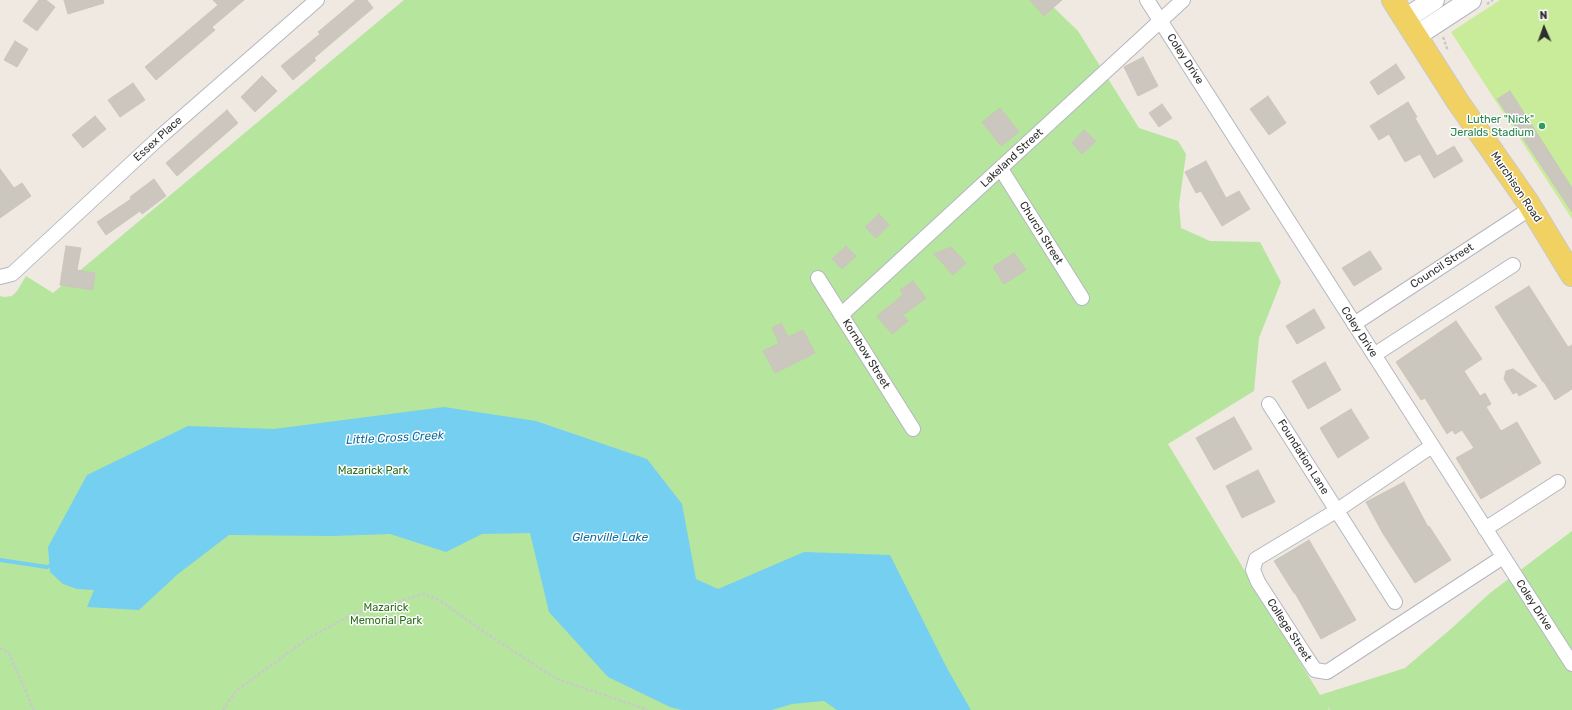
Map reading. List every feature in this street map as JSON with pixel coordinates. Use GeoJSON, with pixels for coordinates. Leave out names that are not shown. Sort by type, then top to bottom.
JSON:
{"type":"FeatureCollection","features":[{"type":"Feature","properties":{"kind":"main road","name":"Murchison Road"},"geometry":{"type":"LineString","coordinates":[[1393,0],[1458,102],[1531,208],[1572,275]]}},
{"type":"Feature","properties":{"kind":"street","name":"Essex Place"},"geometry":{"type":"LineString","coordinates":[[0,277],[12,274],[160,136],[317,0]]}},
{"type":"Feature","properties":{"kind":"street","name":"Coley Drive"},"geometry":{"type":"LineString","coordinates":[[1148,0],[1572,664]]}},
{"type":"Feature","properties":{"kind":"street","name":"Lakeland Street"},"geometry":{"type":"LineString","coordinates":[[841,315],[1183,0]]}},
{"type":"Feature","properties":{"kind":"street"},"geometry":{"type":"LineString","coordinates":[[1411,27],[1434,0]]}},
{"type":"Feature","properties":{"kind":"street"},"geometry":{"type":"LineString","coordinates":[[1411,27],[1479,2]]}},
{"type":"Feature","properties":{"kind":"street","name":"Church Street"},"geometry":{"type":"LineString","coordinates":[[1000,168],[1082,298]]}},
{"type":"Feature","properties":{"kind":"street","name":"Council Street"},"geometry":{"type":"LineString","coordinates":[[1354,324],[1531,208]]}},
{"type":"Feature","properties":{"kind":"street"},"geometry":{"type":"LineString","coordinates":[[1374,354],[1512,265]]}},
{"type":"Feature","properties":{"kind":"street","name":"Kornbow Street"},"geometry":{"type":"LineString","coordinates":[[818,278],[913,429]]}},
{"type":"Feature","properties":{"kind":"street","name":"Foundation Lane"},"geometry":{"type":"LineString","coordinates":[[1269,404],[1395,602]]}},
{"type":"Feature","properties":{"kind":"street"},"geometry":{"type":"LineString","coordinates":[[1336,511],[1432,446]]}},
{"type":"Feature","properties":{"kind":"street"},"geometry":{"type":"LineString","coordinates":[[1485,529],[1558,482]]}},
{"type":"Feature","properties":{"kind":"street","name":"College Street"},"geometry":{"type":"LineString","coordinates":[[1336,511],[1256,559],[1253,570],[1258,582],[1315,670],[1327,672],[1503,557]]}},
{"type":"Feature","properties":{"kind":"path"},"geometry":{"type":"LineString","coordinates":[[1479,2],[1493,0]]}},
{"type":"Feature","properties":{"kind":"path"},"geometry":{"type":"LineString","coordinates":[[1442,33],[1443,40],[1451,55]]}},
{"type":"Feature","properties":{"kind":"path"},"geometry":{"type":"LineString","coordinates":[[223,710],[236,691],[306,639],[353,614],[424,594],[439,600],[493,638],[557,679],[648,710]]}},
{"type":"Feature","properties":{"kind":"path"},"geometry":{"type":"LineString","coordinates":[[0,648],[9,653],[34,710]]}},
{"type":"Feature","properties":{"kind":"green space"},"geometry":{"type":"Polygon","coordinates":[[[404,0],[1046,0],[1078,31],[1139,128],[1178,141],[1186,154],[1179,205],[1181,228],[1210,241],[1260,242],[1281,282],[1259,338],[1254,391],[1168,444],[1320,695],[1405,668],[1490,593],[1572,531],[1572,710],[1330,710],[1327,705],[1329,710],[0,710],[0,296],[12,296],[17,291],[26,276],[53,293],[404,0]]]}},
{"type":"Feature","properties":{"kind":"green space","name":"Luther \"Nick\" Jeralds Stadium"},"geometry":{"type":"Polygon","coordinates":[[[1500,0],[1572,0],[1572,219],[1451,32],[1500,0]]]}},
{"type":"Feature","properties":{"kind":"water","name":"Glenville Lake"},"geometry":{"type":"Polygon","coordinates":[[[444,407],[536,421],[647,459],[682,504],[696,579],[718,589],[804,552],[890,555],[948,670],[971,710],[837,710],[824,701],[792,704],[772,710],[682,710],[670,707],[608,677],[549,612],[530,533],[482,534],[446,552],[390,534],[332,536],[229,535],[178,574],[139,610],[87,607],[94,590],[77,589],[63,584],[50,572],[48,547],[87,475],[188,426],[274,429],[444,407]]]}},
{"type":"Feature","properties":{"kind":"building"},"geometry":{"type":"Polygon","coordinates":[[[39,0],[46,0],[55,7],[37,31],[23,21],[39,0]]]}},
{"type":"Feature","properties":{"kind":"building"},"geometry":{"type":"Polygon","coordinates":[[[64,0],[103,0],[104,3],[68,14],[64,0]]]}},
{"type":"Feature","properties":{"kind":"building"},"geometry":{"type":"Polygon","coordinates":[[[213,0],[244,0],[212,27],[215,30],[156,80],[145,67],[218,5],[213,0]]]}},
{"type":"Feature","properties":{"kind":"building"},"geometry":{"type":"Polygon","coordinates":[[[356,0],[367,0],[373,8],[314,58],[316,60],[293,80],[281,66],[320,34],[318,32],[356,0]]]}},
{"type":"Feature","properties":{"kind":"building"},"geometry":{"type":"Polygon","coordinates":[[[1030,0],[1062,0],[1044,16],[1030,0]]]}},
{"type":"Feature","properties":{"kind":"building"},"geometry":{"type":"Polygon","coordinates":[[[15,41],[28,49],[17,67],[4,60],[15,41]]]}},
{"type":"Feature","properties":{"kind":"building"},"geometry":{"type":"Polygon","coordinates":[[[1143,57],[1158,86],[1138,96],[1124,67],[1143,57]]]}},
{"type":"Feature","properties":{"kind":"building"},"geometry":{"type":"Polygon","coordinates":[[[1396,64],[1405,78],[1378,95],[1370,82],[1396,64]]]}},
{"type":"Feature","properties":{"kind":"building"},"geometry":{"type":"Polygon","coordinates":[[[262,76],[277,91],[255,112],[241,97],[262,76]]]}},
{"type":"Feature","properties":{"kind":"building"},"geometry":{"type":"Polygon","coordinates":[[[133,83],[145,100],[120,117],[108,100],[133,83]]]}},
{"type":"Feature","properties":{"kind":"building"},"geometry":{"type":"Polygon","coordinates":[[[1510,91],[1572,188],[1572,212],[1497,99],[1510,91]]]}},
{"type":"Feature","properties":{"kind":"building"},"geometry":{"type":"Polygon","coordinates":[[[1268,96],[1286,123],[1269,135],[1250,109],[1268,96]]]}},
{"type":"Feature","properties":{"kind":"building"},"geometry":{"type":"Polygon","coordinates":[[[1408,102],[1417,117],[1415,118],[1437,156],[1454,146],[1463,161],[1434,178],[1420,154],[1405,162],[1389,134],[1379,140],[1370,126],[1408,102]]]}},
{"type":"Feature","properties":{"kind":"building"},"geometry":{"type":"Polygon","coordinates":[[[1162,104],[1172,118],[1159,127],[1149,113],[1162,104]]]}},
{"type":"Feature","properties":{"kind":"building"},"geometry":{"type":"Polygon","coordinates":[[[1000,108],[1019,132],[1001,146],[982,122],[1000,108]]]}},
{"type":"Feature","properties":{"kind":"building"},"geometry":{"type":"Polygon","coordinates":[[[227,110],[238,123],[177,176],[166,163],[227,110]]]}},
{"type":"Feature","properties":{"kind":"building"},"geometry":{"type":"Polygon","coordinates":[[[95,116],[106,129],[83,148],[72,135],[95,116]]]}},
{"type":"Feature","properties":{"kind":"building"},"geometry":{"type":"Polygon","coordinates":[[[1084,130],[1096,141],[1082,154],[1072,143],[1084,130]]]}},
{"type":"Feature","properties":{"kind":"building"},"geometry":{"type":"Polygon","coordinates":[[[1206,161],[1226,198],[1239,191],[1250,209],[1222,226],[1201,191],[1196,193],[1185,172],[1206,161]]]}},
{"type":"Feature","properties":{"kind":"building"},"geometry":{"type":"Polygon","coordinates":[[[0,169],[14,188],[22,183],[31,196],[0,218],[0,169]]]}},
{"type":"Feature","properties":{"kind":"building"},"geometry":{"type":"Polygon","coordinates":[[[154,179],[166,196],[142,214],[140,211],[106,235],[97,222],[131,199],[130,197],[154,179]]]}},
{"type":"Feature","properties":{"kind":"building"},"geometry":{"type":"Polygon","coordinates":[[[879,214],[889,225],[876,238],[865,227],[879,214]]]}},
{"type":"Feature","properties":{"kind":"building"},"geometry":{"type":"Polygon","coordinates":[[[66,246],[81,248],[77,270],[95,273],[93,290],[60,285],[66,246]]]}},
{"type":"Feature","properties":{"kind":"building"},"geometry":{"type":"Polygon","coordinates":[[[846,246],[856,256],[842,269],[832,259],[846,246]]]}},
{"type":"Feature","properties":{"kind":"building"},"geometry":{"type":"Polygon","coordinates":[[[951,247],[966,263],[953,275],[934,254],[951,247]]]}},
{"type":"Feature","properties":{"kind":"building"},"geometry":{"type":"Polygon","coordinates":[[[1370,251],[1382,269],[1354,286],[1342,268],[1370,251]]]}},
{"type":"Feature","properties":{"kind":"building"},"geometry":{"type":"Polygon","coordinates":[[[1014,253],[1026,270],[1004,284],[993,267],[1014,253]]]}},
{"type":"Feature","properties":{"kind":"building"},"geometry":{"type":"Polygon","coordinates":[[[913,281],[926,298],[903,315],[908,321],[892,334],[877,316],[903,295],[900,290],[913,281]]]}},
{"type":"Feature","properties":{"kind":"building"},"geometry":{"type":"Polygon","coordinates":[[[1529,286],[1568,347],[1572,345],[1572,389],[1555,400],[1495,307],[1529,286]]]}},
{"type":"Feature","properties":{"kind":"building"},"geometry":{"type":"Polygon","coordinates":[[[1314,309],[1325,328],[1297,344],[1286,326],[1314,309]]]}},
{"type":"Feature","properties":{"kind":"building"},"geometry":{"type":"Polygon","coordinates":[[[1456,321],[1482,359],[1464,371],[1480,396],[1485,393],[1491,404],[1486,407],[1501,431],[1517,422],[1541,463],[1481,499],[1456,458],[1474,448],[1462,430],[1455,434],[1452,430],[1447,434],[1425,398],[1421,400],[1396,362],[1456,321]]]}},
{"type":"Feature","properties":{"kind":"building"},"geometry":{"type":"Polygon","coordinates":[[[781,323],[788,337],[803,330],[815,353],[775,373],[763,351],[779,343],[772,328],[781,323]]]}},
{"type":"Feature","properties":{"kind":"building"},"geometry":{"type":"Polygon","coordinates":[[[1325,362],[1341,390],[1308,409],[1292,381],[1325,362]]]}},
{"type":"Feature","properties":{"kind":"building"},"geometry":{"type":"Polygon","coordinates":[[[1513,369],[1537,386],[1519,396],[1517,392],[1513,394],[1504,379],[1506,371],[1513,369]]]}},
{"type":"Feature","properties":{"kind":"building"},"geometry":{"type":"Polygon","coordinates":[[[1351,409],[1369,438],[1338,458],[1320,428],[1351,409]]]}},
{"type":"Feature","properties":{"kind":"building"},"geometry":{"type":"Polygon","coordinates":[[[1234,417],[1252,449],[1214,470],[1196,438],[1234,417]]]}},
{"type":"Feature","properties":{"kind":"building"},"geometry":{"type":"Polygon","coordinates":[[[1258,470],[1275,502],[1242,518],[1226,486],[1258,470]]]}},
{"type":"Feature","properties":{"kind":"building"},"geometry":{"type":"Polygon","coordinates":[[[1404,482],[1428,527],[1429,526],[1451,560],[1415,583],[1382,532],[1366,502],[1404,482]]]}},
{"type":"Feature","properties":{"kind":"building"},"geometry":{"type":"Polygon","coordinates":[[[1309,540],[1356,620],[1321,639],[1295,593],[1274,561],[1309,540]]]}},
{"type":"Feature","properties":{"kind":"waterway","name":"Little Cross Creek"},"geometry":{"type":"LineString","coordinates":[[0,560],[47,567],[55,564]]}},
{"type":"Feature","properties":{"kind":"place","name":"Luther \"Nick\" Jeralds Stadium"},"geometry":{"type":"Point","coordinates":[1542,126]}},
{"type":"Feature","properties":{"kind":"park label","name":"Mazarick Park"},"geometry":{"type":"Point","coordinates":[373,471]}},
{"type":"Feature","properties":{"kind":"park label","name":"Mazarick Memorial Park"},"geometry":{"type":"Point","coordinates":[386,614]}}]}
